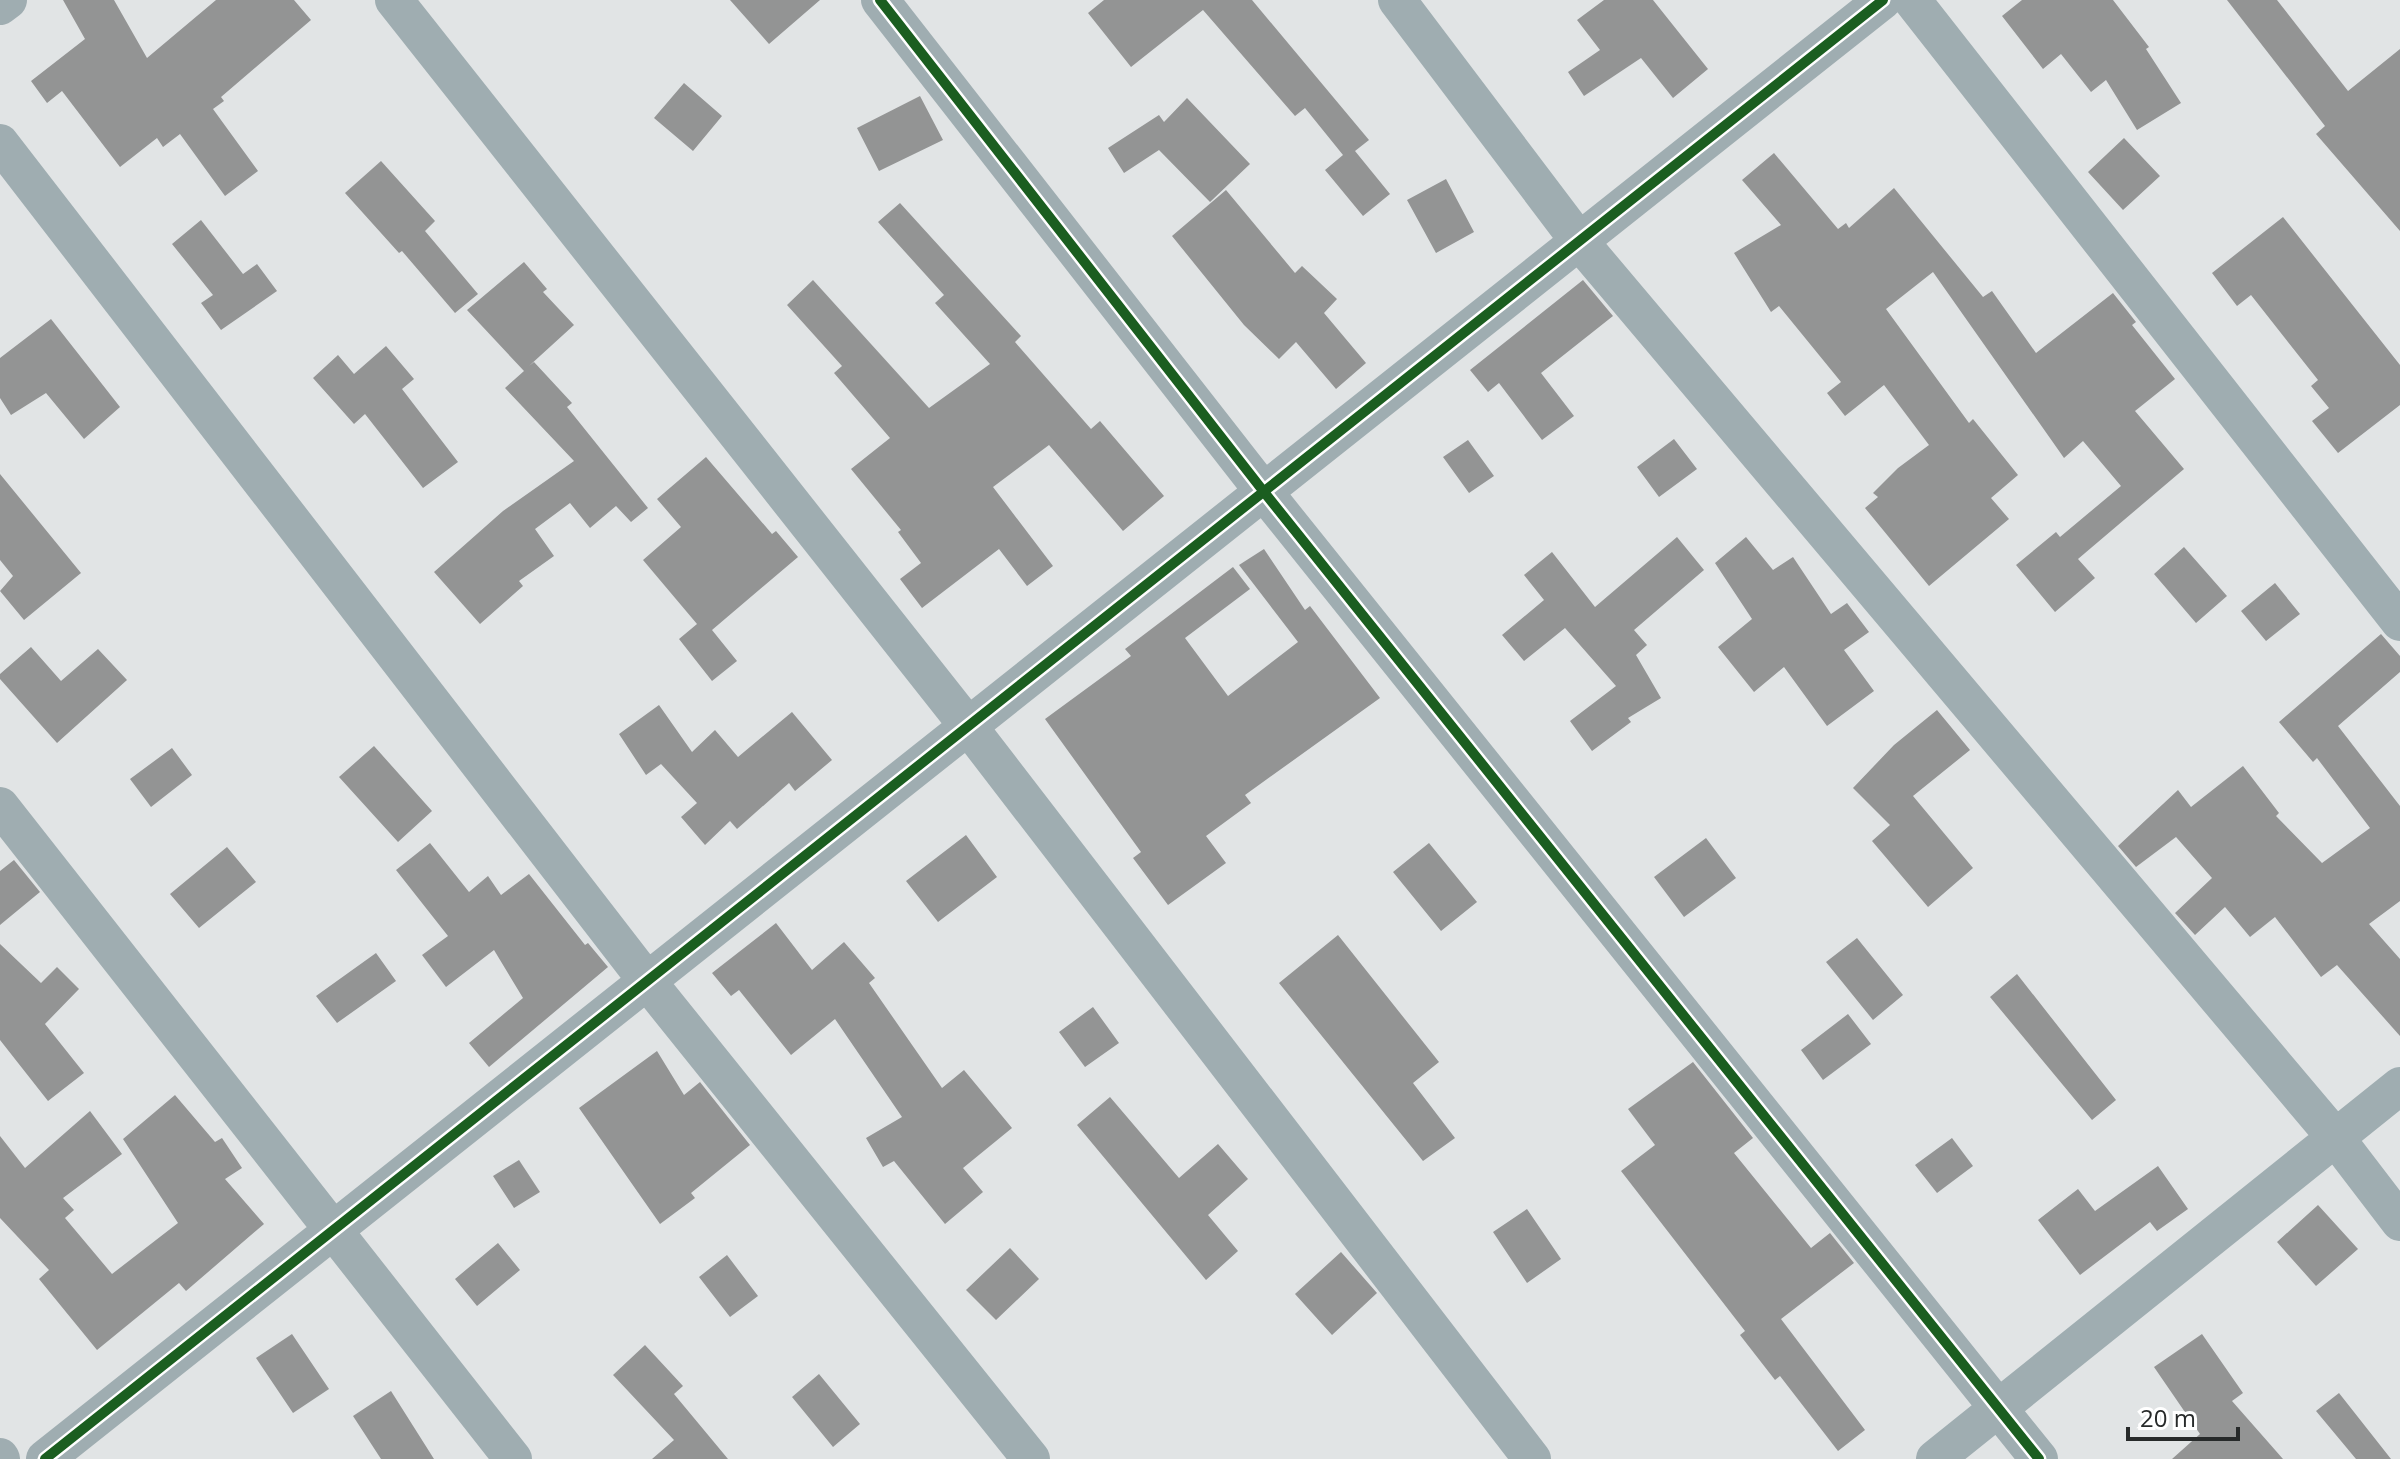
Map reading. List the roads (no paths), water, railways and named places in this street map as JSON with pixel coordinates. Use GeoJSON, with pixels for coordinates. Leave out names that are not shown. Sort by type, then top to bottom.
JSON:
{"type":"FeatureCollection","features":[{"type":"Feature","properties":{"kind":"street"},"geometry":{"type":"LineString","coordinates":[[0,6],[8,0]]}},
{"type":"Feature","properties":{"kind":"street"},"geometry":{"type":"LineString","coordinates":[[394,0],[968,726],[1532,1459]]}},
{"type":"Feature","properties":{"kind":"street"},"geometry":{"type":"LineString","coordinates":[[880,0],[1264,492],[2039,1459]]}},
{"type":"Feature","properties":{"kind":"street"},"geometry":{"type":"LineString","coordinates":[[1397,0],[1579,241],[2335,1137],[2400,1222]]}},
{"type":"Feature","properties":{"kind":"street"},"geometry":{"type":"LineString","coordinates":[[45,1459],[1883,0]]}},
{"type":"Feature","properties":{"kind":"street"},"geometry":{"type":"LineString","coordinates":[[1912,0],[2400,622]]}},
{"type":"Feature","properties":{"kind":"street"},"geometry":{"type":"LineString","coordinates":[[0,143],[647,981],[1031,1459]]}},
{"type":"Feature","properties":{"kind":"street"},"geometry":{"type":"LineString","coordinates":[[0,806],[513,1459]]}},
{"type":"Feature","properties":{"kind":"street"},"geometry":{"type":"LineString","coordinates":[[1935,1459],[2400,1086]]}}]}
